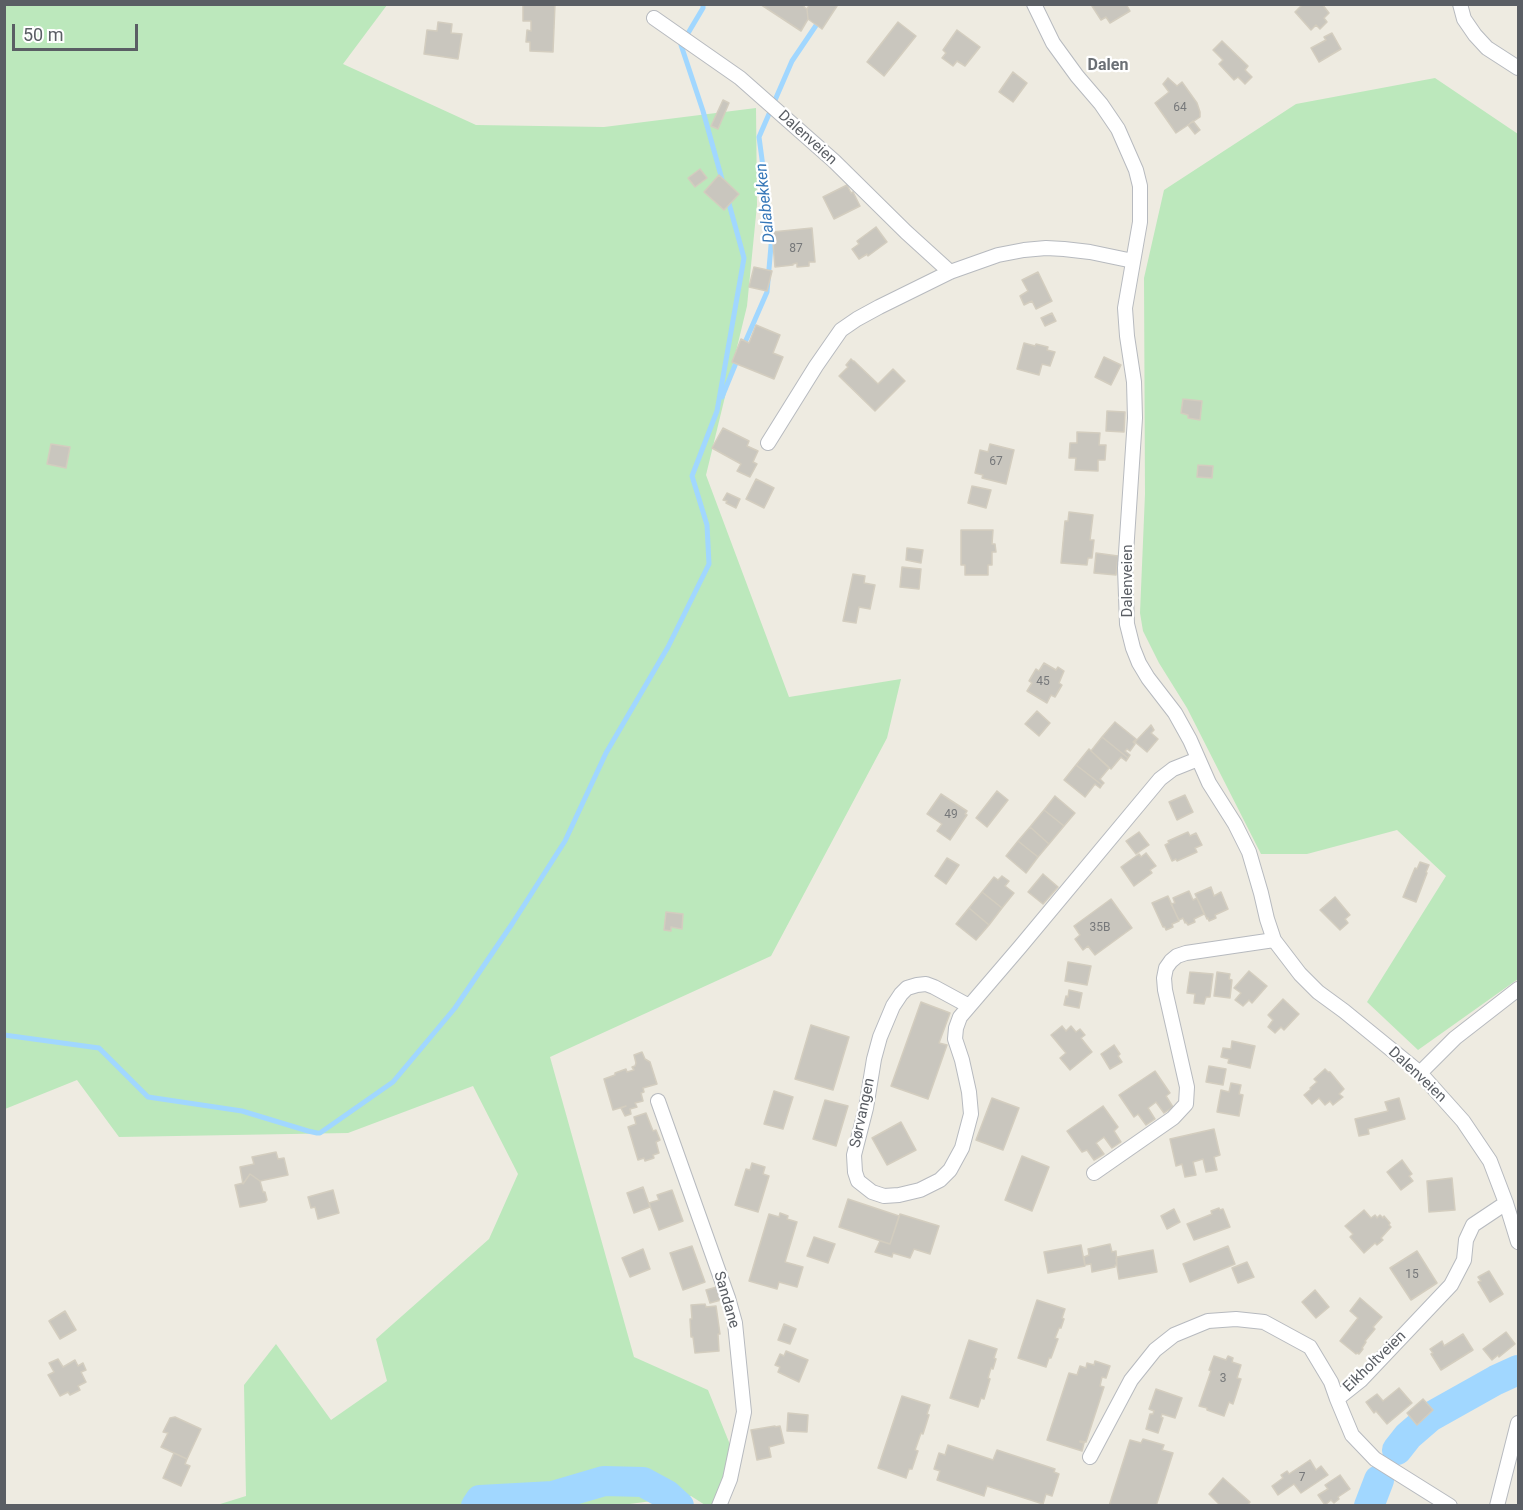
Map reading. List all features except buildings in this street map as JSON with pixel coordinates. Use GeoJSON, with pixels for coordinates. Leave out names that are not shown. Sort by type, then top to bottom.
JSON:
{"type":"FeatureCollection","features":[{"type":"Feature","properties":{"kind":"street","name":"Dalenveien"},"geometry":{"type":"LineString","coordinates":[[1034,4],[1053,44],[1118,129],[1136,170],[1141,198],[1140,222],[1125,308],[1134,382],[1135,418],[1125,568],[1127,624],[1133,648],[1148,678],[1175,713],[1209,783],[1235,824],[1249,852],[1274,940],[1287,959],[1318,992],[1420,1073],[1463,1120],[1490,1161],[1518,1242]]}},
{"type":"Feature","properties":{"kind":"street"},"geometry":{"type":"LineString","coordinates":[[1460,4],[1464,19],[1475,35],[1487,48],[1518,68]]}},
{"type":"Feature","properties":{"kind":"street","name":"Dalenveien"},"geometry":{"type":"LineString","coordinates":[[654,18],[740,78],[834,161],[950,272]]}},
{"type":"Feature","properties":{"kind":"street"},"geometry":{"type":"LineString","coordinates":[[768,443],[841,330],[864,315],[950,272],[998,255],[1046,248],[1090,252],[1133,261]]}},
{"type":"Feature","properties":{"kind":"street","name":"Sørvangen"},"geometry":{"type":"LineString","coordinates":[[969,1006],[926,984],[907,988],[889,1013],[879,1037],[866,1108],[854,1155],[858,1181],[872,1192],[884,1196],[920,1190],[940,1180],[950,1170],[962,1148],[971,1114],[969,1092],[955,1039],[960,1017],[1160,780],[1173,769],[1198,759]]}},
{"type":"Feature","properties":{"kind":"street"},"geometry":{"type":"LineString","coordinates":[[1094,1173],[1173,1118],[1186,1104],[1187,1087],[1165,990],[1164,978],[1171,961],[1186,952],[1274,940]]}},
{"type":"Feature","properties":{"kind":"street"},"geometry":{"type":"LineString","coordinates":[[1420,1073],[1455,1038],[1518,989]]}},
{"type":"Feature","properties":{"kind":"street","name":"Sandane"},"geometry":{"type":"LineString","coordinates":[[658,1101],[735,1323],[744,1412],[730,1479],[719,1506]]}},
{"type":"Feature","properties":{"kind":"street","name":"Eikholtveien"},"geometry":{"type":"LineString","coordinates":[[1450,1506],[1375,1459],[1352,1435],[1337,1399],[1361,1380],[1451,1286],[1464,1260],[1466,1240],[1473,1225],[1506,1203]]}},
{"type":"Feature","properties":{"kind":"street"},"geometry":{"type":"LineString","coordinates":[[1090,1457],[1131,1380],[1155,1350],[1174,1335],[1208,1321],[1236,1319],[1264,1322],[1310,1347],[1331,1383],[1337,1399]]}},
{"type":"Feature","properties":{"kind":"street"},"geometry":{"type":"LineString","coordinates":[[1497,1506],[1518,1422]]}},
{"type":"Feature","properties":{"kind":"green space"},"geometry":{"type":"Polygon","coordinates":[[[5,5],[387,5],[343,64],[476,125],[604,127],[756,108],[757,205],[747,306],[706,475],[789,697],[901,679],[887,738],[771,956],[550,1057],[634,1357],[708,1390],[735,1457],[719,1505],[705,1505],[691,1496],[614,1506],[217,1505],[246,1496],[244,1385],[276,1344],[331,1420],[387,1381],[376,1339],[489,1239],[518,1174],[473,1086],[348,1133],[119,1137],[77,1080],[5,1109],[5,5]]]}},
{"type":"Feature","properties":{"kind":"green space"},"geometry":{"type":"Polygon","coordinates":[[[1435,78],[1518,134],[1518,979],[1418,1050],[1367,1002],[1446,876],[1397,830],[1307,854],[1261,854],[1187,708],[1159,663],[1143,631],[1140,613],[1145,494],[1144,278],[1164,190],[1296,104],[1435,78]]]}},
{"type":"Feature","properties":{"kind":"waterway"},"geometry":{"type":"LineString","coordinates":[[703,4],[703,8],[681,45],[703,111],[723,183]]}},
{"type":"Feature","properties":{"kind":"waterway","name":"Dalabekken"},"geometry":{"type":"LineString","coordinates":[[743,347],[767,292],[772,234],[759,137],[792,61],[819,21]]}},
{"type":"Feature","properties":{"kind":"waterway"},"geometry":{"type":"LineString","coordinates":[[4,1035],[99,1048],[148,1097],[242,1111],[317,1133],[393,1082],[455,1008],[565,841],[606,753],[668,647],[709,564],[707,525],[692,476],[717,411],[744,258],[728,200]]}},
{"type":"Feature","properties":{"kind":"waterway","name":"Dalabekken"},"geometry":{"type":"LineString","coordinates":[[722,397],[738,358]]}},
{"type":"Feature","properties":{"kind":"waterway"},"geometry":{"type":"LineString","coordinates":[[1397,1450],[1408,1436],[1430,1417],[1518,1370]]}},
{"type":"Feature","properties":{"kind":"waterway"},"geometry":{"type":"LineString","coordinates":[[1369,1506],[1379,1480]]}},
{"type":"Feature","properties":{"kind":"waterway"},"geometry":{"type":"LineString","coordinates":[[476,1506],[480,1500],[553,1496],[604,1481],[643,1482],[667,1495],[679,1506]]}},
{"type":"Feature","properties":{"kind":"district","name":"Dalen"},"geometry":{"type":"Point","coordinates":[1108,66]}}]}
